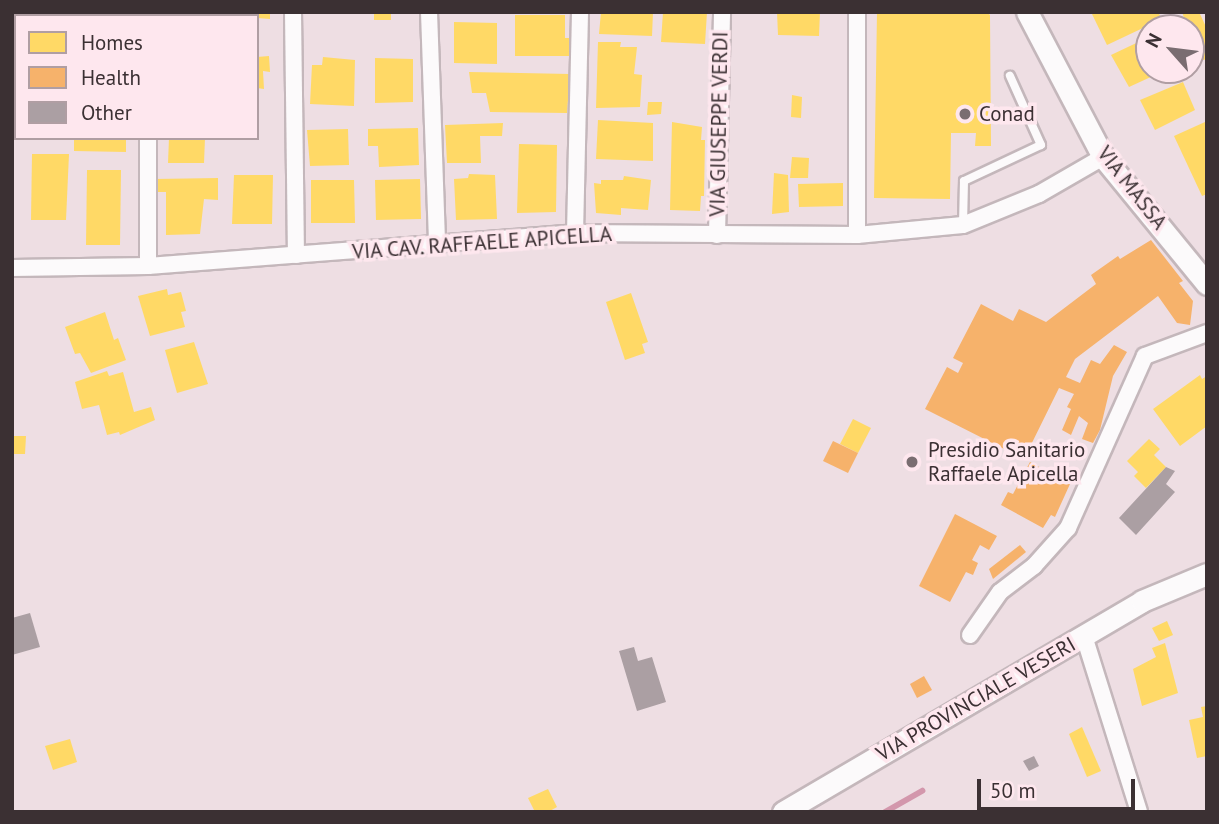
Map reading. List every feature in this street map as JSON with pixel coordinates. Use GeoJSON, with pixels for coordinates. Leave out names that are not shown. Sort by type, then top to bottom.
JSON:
{"type":"FeatureCollection","features":[{"type":"Feature","properties":{"kind":"street"},"geometry":{"type":"LineString","coordinates":[[293,12],[296,256]]}},
{"type":"Feature","properties":{"kind":"street"},"geometry":{"type":"LineString","coordinates":[[429,12],[437,245]]}},
{"type":"Feature","properties":{"kind":"street"},"geometry":{"type":"LineString","coordinates":[[575,233],[580,12]]}},
{"type":"Feature","properties":{"kind":"street","name":"VIA GIUSEPPE VERDI"},"geometry":{"type":"LineString","coordinates":[[717,235],[722,12]]}},
{"type":"Feature","properties":{"kind":"street"},"geometry":{"type":"LineString","coordinates":[[857,12],[857,235]]}},
{"type":"Feature","properties":{"kind":"street","name":"VIA MASSA"},"geometry":{"type":"LineString","coordinates":[[1027,12],[1103,157],[1207,284]]}},
{"type":"Feature","properties":{"kind":"street"},"geometry":{"type":"LineString","coordinates":[[148,140],[148,266]]}},
{"type":"Feature","properties":{"kind":"street","name":"VIA CAV. RAFFAELE APICELLA"},"geometry":{"type":"LineString","coordinates":[[12,268],[148,266],[575,233],[857,235],[962,225],[1039,194],[1103,157]]}},
{"type":"Feature","properties":{"kind":"street"},"geometry":{"type":"LineString","coordinates":[[970,635],[1000,592],[1034,566],[1068,528],[1145,356],[1207,332]]}},
{"type":"Feature","properties":{"kind":"street"},"geometry":{"type":"LineString","coordinates":[[1084,636],[1142,601],[1207,574]]}},
{"type":"Feature","properties":{"kind":"street","name":"VIA PROVINCIALE VESERI"},"geometry":{"type":"LineString","coordinates":[[783,812],[1084,636],[1139,812]]}},
{"type":"Feature","properties":{"kind":"lane"},"geometry":{"type":"LineString","coordinates":[[962,225],[964,181],[1041,145],[1010,76]]}},
{"type":"Feature","properties":{"kind":"building: Homes"},"geometry":{"type":"Polygon","coordinates":[[[171,12],[209,12],[209,14],[171,12]]]}},
{"type":"Feature","properties":{"kind":"building: Homes"},"geometry":{"type":"Polygon","coordinates":[[[270,12],[270,19],[259,18],[259,14],[229,14],[270,12]]]}},
{"type":"Feature","properties":{"kind":"building: Homes"},"geometry":{"type":"Polygon","coordinates":[[[374,12],[391,12],[391,20],[374,20],[374,12]]]}},
{"type":"Feature","properties":{"kind":"building: Homes"},"geometry":{"type":"Polygon","coordinates":[[[601,12],[653,12],[652,36],[599,34],[601,12]]]}},
{"type":"Feature","properties":{"kind":"building: Homes"},"geometry":{"type":"Polygon","coordinates":[[[663,12],[707,12],[705,44],[661,42],[663,12]]]}},
{"type":"Feature","properties":{"kind":"building: Homes"},"geometry":{"type":"Polygon","coordinates":[[[777,12],[820,12],[819,36],[778,35],[777,12]]]}},
{"type":"Feature","properties":{"kind":"building: Homes"},"geometry":{"type":"Polygon","coordinates":[[[877,12],[987,12],[990,15],[991,146],[975,146],[976,133],[951,133],[950,199],[874,198],[877,12]]]}},
{"type":"Feature","properties":{"kind":"building: Homes"},"geometry":{"type":"Polygon","coordinates":[[[1091,12],[1158,12],[1159,14],[1135,14],[1135,32],[1107,45],[1091,12]]]}},
{"type":"Feature","properties":{"kind":"building: Homes"},"geometry":{"type":"Polygon","coordinates":[[[1182,12],[1200,14],[1183,14],[1182,12]]]}},
{"type":"Feature","properties":{"kind":"building: Homes"},"geometry":{"type":"Polygon","coordinates":[[[515,15],[565,15],[565,38],[569,38],[569,56],[515,56],[515,15]]]}},
{"type":"Feature","properties":{"kind":"building: Homes"},"geometry":{"type":"Polygon","coordinates":[[[454,22],[497,23],[497,64],[454,63],[454,22]]]}},
{"type":"Feature","properties":{"kind":"building: Homes"},"geometry":{"type":"Polygon","coordinates":[[[1205,25],[1207,29],[1205,60],[1205,25]]]}},
{"type":"Feature","properties":{"kind":"building: Homes"},"geometry":{"type":"Polygon","coordinates":[[[598,42],[621,42],[620,47],[637,47],[634,74],[642,75],[640,107],[596,108],[598,42]]]}},
{"type":"Feature","properties":{"kind":"building: Homes"},"geometry":{"type":"Polygon","coordinates":[[[1135,44],[1136,84],[1129,87],[1111,55],[1135,44]]]}},
{"type":"Feature","properties":{"kind":"building: Homes"},"geometry":{"type":"Polygon","coordinates":[[[269,56],[270,72],[263,71],[264,89],[259,88],[259,57],[269,56]]]}},
{"type":"Feature","properties":{"kind":"building: Homes"},"geometry":{"type":"Polygon","coordinates":[[[323,57],[355,60],[354,106],[310,104],[312,65],[322,65],[323,57]]]}},
{"type":"Feature","properties":{"kind":"building: Homes"},"geometry":{"type":"Polygon","coordinates":[[[375,58],[413,59],[413,102],[375,103],[375,58]]]}},
{"type":"Feature","properties":{"kind":"building: Homes"},"geometry":{"type":"Polygon","coordinates":[[[469,72],[570,74],[567,113],[490,112],[486,93],[472,93],[469,72]]]}},
{"type":"Feature","properties":{"kind":"building: Homes"},"geometry":{"type":"Polygon","coordinates":[[[1184,84],[1195,110],[1155,130],[1140,100],[1184,84]]]}},
{"type":"Feature","properties":{"kind":"building: Homes"},"geometry":{"type":"Polygon","coordinates":[[[792,95],[802,97],[801,118],[791,117],[792,95]]]}},
{"type":"Feature","properties":{"kind":"building: Homes"},"geometry":{"type":"Polygon","coordinates":[[[648,102],[662,102],[661,114],[647,115],[648,102]]]}},
{"type":"Feature","properties":{"kind":"building: Homes"},"geometry":{"type":"Polygon","coordinates":[[[598,120],[653,123],[653,161],[596,159],[598,120]]]}},
{"type":"Feature","properties":{"kind":"building: Homes"},"geometry":{"type":"Polygon","coordinates":[[[672,122],[702,127],[701,140],[705,140],[704,196],[701,196],[700,211],[670,210],[672,122]]]}},
{"type":"Feature","properties":{"kind":"building: Homes"},"geometry":{"type":"Polygon","coordinates":[[[1205,122],[1207,194],[1202,196],[1174,136],[1205,122]]]}},
{"type":"Feature","properties":{"kind":"building: Homes"},"geometry":{"type":"Polygon","coordinates":[[[503,123],[502,136],[480,136],[481,163],[447,163],[445,125],[503,123]]]}},
{"type":"Feature","properties":{"kind":"building: Homes"},"geometry":{"type":"Polygon","coordinates":[[[418,128],[419,165],[379,167],[378,146],[368,146],[368,129],[418,128]]]}},
{"type":"Feature","properties":{"kind":"building: Homes"},"geometry":{"type":"Polygon","coordinates":[[[348,129],[349,165],[310,166],[307,130],[348,129]]]}},
{"type":"Feature","properties":{"kind":"building: Homes"},"geometry":{"type":"Polygon","coordinates":[[[74,140],[126,140],[126,152],[74,151],[74,140]]]}},
{"type":"Feature","properties":{"kind":"building: Homes"},"geometry":{"type":"Polygon","coordinates":[[[169,140],[205,140],[204,163],[168,163],[169,140]]]}},
{"type":"Feature","properties":{"kind":"building: Homes"},"geometry":{"type":"Polygon","coordinates":[[[519,144],[557,145],[556,212],[517,213],[519,144]]]}},
{"type":"Feature","properties":{"kind":"building: Homes"},"geometry":{"type":"Polygon","coordinates":[[[32,154],[69,154],[66,220],[31,220],[32,154]]]}},
{"type":"Feature","properties":{"kind":"building: Homes"},"geometry":{"type":"Polygon","coordinates":[[[792,157],[809,158],[808,178],[790,178],[792,157]]]}},
{"type":"Feature","properties":{"kind":"building: Homes"},"geometry":{"type":"Polygon","coordinates":[[[87,170],[121,170],[120,245],[86,245],[87,170]]]}},
{"type":"Feature","properties":{"kind":"building: Homes"},"geometry":{"type":"Polygon","coordinates":[[[774,173],[788,175],[789,212],[772,214],[774,173]]]}},
{"type":"Feature","properties":{"kind":"building: Homes"},"geometry":{"type":"Polygon","coordinates":[[[469,174],[495,175],[497,219],[456,220],[454,179],[468,178],[469,174]]]}},
{"type":"Feature","properties":{"kind":"building: Homes"},"geometry":{"type":"Polygon","coordinates":[[[234,175],[273,175],[272,224],[232,224],[234,175]]]}},
{"type":"Feature","properties":{"kind":"building: Homes"},"geometry":{"type":"Polygon","coordinates":[[[624,176],[651,180],[648,210],[621,208],[621,215],[596,213],[594,183],[601,184],[601,180],[623,180],[624,176]]]}},
{"type":"Feature","properties":{"kind":"building: Homes"},"geometry":{"type":"Polygon","coordinates":[[[218,178],[218,200],[204,199],[200,234],[166,235],[166,192],[155,192],[154,179],[218,178]]]}},
{"type":"Feature","properties":{"kind":"building: Homes"},"geometry":{"type":"Polygon","coordinates":[[[420,179],[421,219],[376,220],[375,180],[420,179]]]}},
{"type":"Feature","properties":{"kind":"building: Homes"},"geometry":{"type":"Polygon","coordinates":[[[311,180],[354,180],[355,223],[311,223],[311,180]]]}},
{"type":"Feature","properties":{"kind":"building: Homes"},"geometry":{"type":"Polygon","coordinates":[[[843,183],[843,206],[799,207],[798,184],[843,183]]]}},
{"type":"Feature","properties":{"kind":"building: Homes"},"geometry":{"type":"Polygon","coordinates":[[[167,289],[168,295],[181,292],[186,311],[181,312],[185,327],[150,336],[138,296],[167,289]]]}},
{"type":"Feature","properties":{"kind":"building: Homes"},"geometry":{"type":"Polygon","coordinates":[[[631,293],[648,342],[642,344],[645,353],[625,360],[606,302],[631,293]]]}},
{"type":"Feature","properties":{"kind":"building: Homes"},"geometry":{"type":"Polygon","coordinates":[[[105,312],[114,340],[118,338],[126,360],[91,373],[80,353],[75,354],[65,327],[105,312]]]}},
{"type":"Feature","properties":{"kind":"building: Homes"},"geometry":{"type":"Polygon","coordinates":[[[194,342],[208,384],[177,393],[165,350],[194,342]]]}},
{"type":"Feature","properties":{"kind":"building: Homes"},"geometry":{"type":"Polygon","coordinates":[[[107,371],[109,376],[123,372],[134,412],[151,407],[155,420],[120,435],[119,432],[107,435],[99,405],[82,409],[75,382],[107,371]]]}},
{"type":"Feature","properties":{"kind":"building: Homes"},"geometry":{"type":"Polygon","coordinates":[[[1200,375],[1202,379],[1207,376],[1207,426],[1180,446],[1153,409],[1200,375]]]}},
{"type":"Feature","properties":{"kind":"building: Homes"},"geometry":{"type":"Polygon","coordinates":[[[853,419],[871,428],[858,453],[840,444],[853,419]]]}},
{"type":"Feature","properties":{"kind":"building: Homes"},"geometry":{"type":"Polygon","coordinates":[[[12,436],[26,436],[25,454],[12,454],[12,436]]]}},
{"type":"Feature","properties":{"kind":"building: Homes"},"geometry":{"type":"Polygon","coordinates":[[[1149,439],[1160,449],[1154,455],[1166,467],[1146,488],[1134,476],[1138,472],[1127,461],[1149,439]]]}},
{"type":"Feature","properties":{"kind":"building: Homes"},"geometry":{"type":"Polygon","coordinates":[[[1167,621],[1173,635],[1159,641],[1152,628],[1167,621]]]}},
{"type":"Feature","properties":{"kind":"building: Homes"},"geometry":{"type":"Polygon","coordinates":[[[1165,643],[1178,693],[1142,706],[1133,669],[1156,657],[1152,648],[1165,643]]]}},
{"type":"Feature","properties":{"kind":"building: Homes"},"geometry":{"type":"Polygon","coordinates":[[[1207,706],[1207,756],[1197,758],[1189,720],[1203,717],[1201,707],[1207,706]]]}},
{"type":"Feature","properties":{"kind":"building: Homes"},"geometry":{"type":"Polygon","coordinates":[[[1082,727],[1101,771],[1087,777],[1069,734],[1082,727]]]}},
{"type":"Feature","properties":{"kind":"building: Homes"},"geometry":{"type":"Polygon","coordinates":[[[70,739],[77,762],[53,770],[45,746],[70,739]]]}},
{"type":"Feature","properties":{"kind":"building: Homes"},"geometry":{"type":"Polygon","coordinates":[[[548,789],[557,807],[548,812],[535,812],[528,798],[548,789]]]}},
{"type":"Feature","properties":{"kind":"building: Health"},"geometry":{"type":"Polygon","coordinates":[[[1151,240],[1183,281],[1179,283],[1193,301],[1190,325],[1177,323],[1158,296],[1075,359],[1066,377],[1080,383],[1091,360],[1100,364],[1114,345],[1127,352],[1113,376],[1100,430],[1093,443],[1082,439],[1088,423],[1079,416],[1071,435],[1062,430],[1071,409],[1067,407],[1074,394],[1059,388],[1024,459],[925,409],[947,367],[958,373],[963,363],[953,358],[981,304],[1013,321],[1019,309],[1046,322],[1096,284],[1091,275],[1118,256],[1120,259],[1151,240]]]}},
{"type":"Feature","properties":{"kind":"building: Health"},"geometry":{"type":"Polygon","coordinates":[[[833,441],[858,453],[848,473],[823,461],[833,441]]]}},
{"type":"Feature","properties":{"kind":"building: Health"},"geometry":{"type":"Polygon","coordinates":[[[1030,462],[1070,484],[1055,517],[1051,515],[1043,528],[1001,505],[1008,492],[1013,494],[1030,462]]]}},
{"type":"Feature","properties":{"kind":"building: Health"},"geometry":{"type":"Polygon","coordinates":[[[955,514],[997,536],[989,550],[980,545],[972,560],[978,563],[973,575],[966,572],[950,602],[919,586],[955,514]]]}},
{"type":"Feature","properties":{"kind":"building: Health"},"geometry":{"type":"Polygon","coordinates":[[[1020,545],[1026,552],[993,579],[989,569],[1020,545]]]}},
{"type":"Feature","properties":{"kind":"building: Health"},"geometry":{"type":"Polygon","coordinates":[[[924,676],[932,690],[917,698],[910,684],[924,676]]]}},
{"type":"Feature","properties":{"kind":"building: Other"},"geometry":{"type":"Polygon","coordinates":[[[1166,467],[1175,471],[1166,484],[1175,492],[1136,535],[1119,518],[1166,467]]]}},
{"type":"Feature","properties":{"kind":"building: Other"},"geometry":{"type":"Polygon","coordinates":[[[30,613],[40,647],[12,655],[12,618],[30,613]]]}},
{"type":"Feature","properties":{"kind":"building: Other"},"geometry":{"type":"Polygon","coordinates":[[[634,647],[638,661],[652,657],[666,702],[637,711],[619,651],[634,647]]]}},
{"type":"Feature","properties":{"kind":"building: Other"},"geometry":{"type":"Polygon","coordinates":[[[1034,756],[1039,766],[1029,771],[1023,761],[1034,756]]]}},
{"type":"Feature","properties":{"kind":"waterway"},"geometry":{"type":"LineString","coordinates":[[885,812],[922,791]]}},
{"type":"Feature","properties":{"kind":"place","name":"Conad"},"geometry":{"type":"Point","coordinates":[965,114]}},
{"type":"Feature","properties":{"kind":"place","name":"Presidio Sanitario Raffaele Apicella"},"geometry":{"type":"Point","coordinates":[912,462]}}]}
